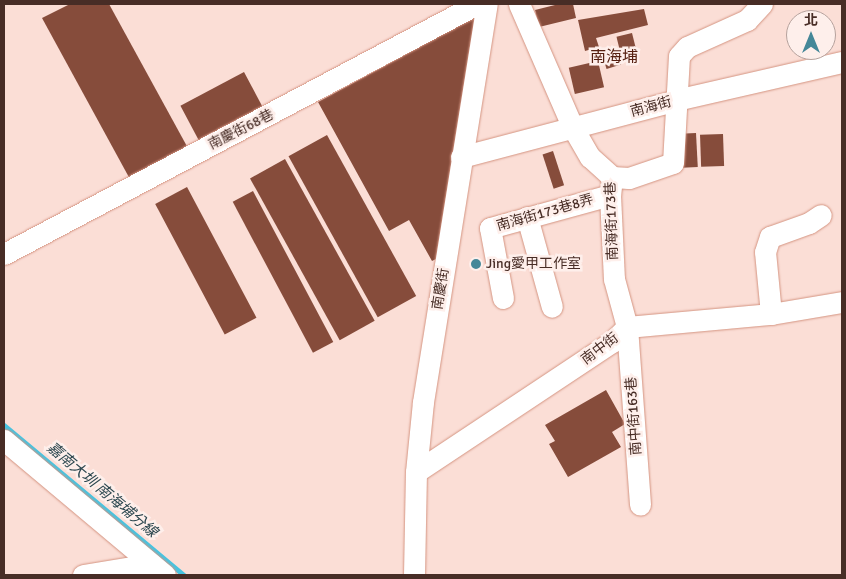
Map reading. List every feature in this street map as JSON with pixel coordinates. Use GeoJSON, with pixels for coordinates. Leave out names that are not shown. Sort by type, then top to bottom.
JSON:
{"type":"FeatureCollection","features":[{"type":"Feature","properties":{"kind":"street","name":"南慶街68巷"},"geometry":{"type":"LineString","coordinates":[[4,254],[477,4]]}},
{"type":"Feature","properties":{"kind":"street","name":"南慶街"},"geometry":{"type":"LineString","coordinates":[[414,575],[416,472],[423,402],[487,4]]}},
{"type":"Feature","properties":{"kind":"street","name":"南海街173巷"},"geometry":{"type":"LineString","coordinates":[[519,4],[572,128],[611,186],[614,279],[627,327]]}},
{"type":"Feature","properties":{"kind":"street"},"geometry":{"type":"LineString","coordinates":[[676,100],[679,56],[687,47],[747,20],[762,4]]}},
{"type":"Feature","properties":{"kind":"street","name":"南海街"},"geometry":{"type":"LineString","coordinates":[[461,157],[676,100],[842,62]]}},
{"type":"Feature","properties":{"kind":"street","name":"南海街173巷8弄"},"geometry":{"type":"LineString","coordinates":[[503,298],[490,228],[673,163],[676,100]]}},
{"type":"Feature","properties":{"kind":"street"},"geometry":{"type":"LineString","coordinates":[[771,314],[765,252],[770,237],[810,224],[821,214]]}},
{"type":"Feature","properties":{"kind":"street"},"geometry":{"type":"LineString","coordinates":[[527,216],[552,307]]}},
{"type":"Feature","properties":{"kind":"street","name":"南中街"},"geometry":{"type":"LineString","coordinates":[[416,472],[612,342],[627,327],[771,314],[842,302]]}},
{"type":"Feature","properties":{"kind":"street","name":"南中街163巷"},"geometry":{"type":"LineString","coordinates":[[627,327],[640,506]]}},
{"type":"Feature","properties":{"kind":"street"},"geometry":{"type":"LineString","coordinates":[[4,440],[158,570]]}},
{"type":"Feature","properties":{"kind":"street"},"geometry":{"type":"LineString","coordinates":[[83,575],[158,570]]}},
{"type":"Feature","properties":{"kind":"building"},"geometry":{"type":"Polygon","coordinates":[[[70,4],[109,4],[189,150],[131,181],[42,18],[70,4]]]}},
{"type":"Feature","properties":{"kind":"building"},"geometry":{"type":"Polygon","coordinates":[[[559,4],[573,4],[576,18],[539,27],[535,10],[559,4]]]}},
{"type":"Feature","properties":{"kind":"building"},"geometry":{"type":"Polygon","coordinates":[[[644,9],[648,25],[596,38],[599,47],[585,51],[578,20],[644,9]]]}},
{"type":"Feature","properties":{"kind":"building"},"geometry":{"type":"Polygon","coordinates":[[[475,17],[440,257],[432,261],[409,220],[389,231],[318,102],[475,17]]]}},
{"type":"Feature","properties":{"kind":"building"},"geometry":{"type":"Polygon","coordinates":[[[632,33],[637,53],[622,57],[616,37],[632,33]]]}},
{"type":"Feature","properties":{"kind":"building"},"geometry":{"type":"Polygon","coordinates":[[[618,55],[621,65],[607,69],[604,59],[618,55]]]}},
{"type":"Feature","properties":{"kind":"building"},"geometry":{"type":"Polygon","coordinates":[[[598,61],[604,87],[575,94],[569,68],[598,61]]]}},
{"type":"Feature","properties":{"kind":"building"},"geometry":{"type":"Polygon","coordinates":[[[244,72],[264,110],[201,144],[180,106],[244,72]]]}},
{"type":"Feature","properties":{"kind":"building"},"geometry":{"type":"Polygon","coordinates":[[[696,133],[698,167],[682,168],[680,134],[696,133]]]}},
{"type":"Feature","properties":{"kind":"building"},"geometry":{"type":"Polygon","coordinates":[[[723,134],[724,166],[701,167],[700,135],[723,134]]]}},
{"type":"Feature","properties":{"kind":"building"},"geometry":{"type":"Polygon","coordinates":[[[327,135],[416,296],[378,317],[289,156],[327,135]]]}},
{"type":"Feature","properties":{"kind":"building"},"geometry":{"type":"Polygon","coordinates":[[[553,151],[564,185],[554,189],[543,154],[553,151]]]}},
{"type":"Feature","properties":{"kind":"building"},"geometry":{"type":"Polygon","coordinates":[[[285,159],[375,321],[340,340],[250,178],[285,159]]]}},
{"type":"Feature","properties":{"kind":"building"},"geometry":{"type":"Polygon","coordinates":[[[187,187],[256,318],[225,335],[155,204],[187,187]]]}},
{"type":"Feature","properties":{"kind":"building"},"geometry":{"type":"Polygon","coordinates":[[[253,191],[333,342],[313,353],[233,202],[253,191]]]}},
{"type":"Feature","properties":{"kind":"building"},"geometry":{"type":"Polygon","coordinates":[[[606,390],[625,424],[612,432],[621,447],[568,477],[549,444],[555,441],[545,425],[606,390]]]}},
{"type":"Feature","properties":{"kind":"waterway","name":"嘉南大圳 南海埔分線"},"geometry":{"type":"LineString","coordinates":[[4,425],[184,575]]}},
{"type":"Feature","properties":{"kind":"place","name":"Jing愛甲工作室"},"geometry":{"type":"Point","coordinates":[476,264]}},
{"type":"Feature","properties":{"kind":"district","name":"南海埔"},"geometry":{"type":"Point","coordinates":[614,57]}}]}
